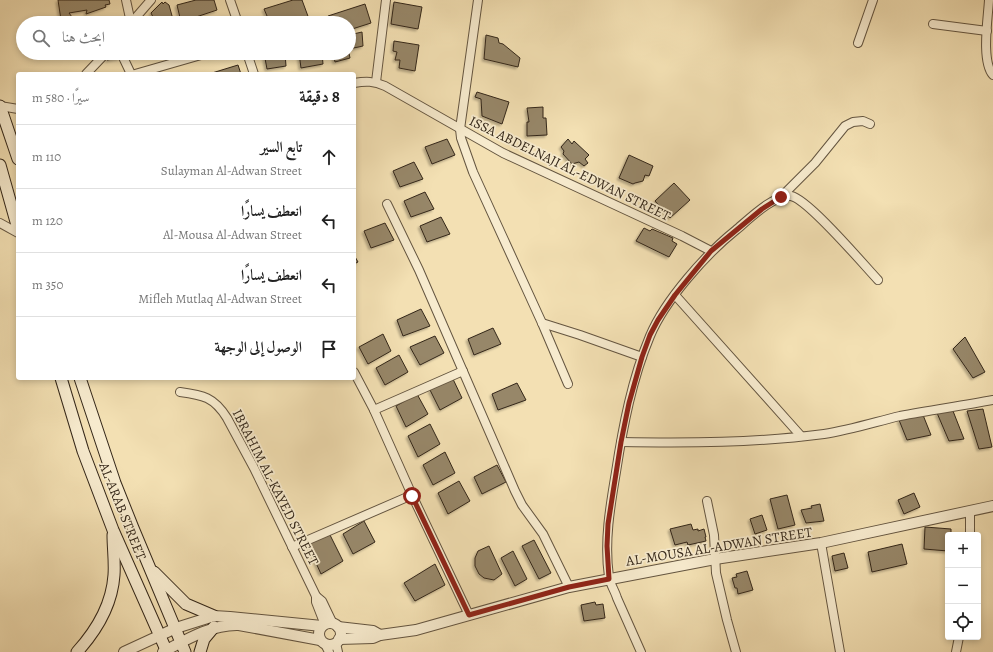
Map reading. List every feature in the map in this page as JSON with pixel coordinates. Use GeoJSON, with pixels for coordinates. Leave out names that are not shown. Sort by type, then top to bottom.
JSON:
{"type":"FeatureCollection","features":[{"type":"Feature","properties":{"kind":"main road"},"geometry":{"type":"LineString","coordinates":[[0,106],[16,153]]}},
{"type":"Feature","properties":{"kind":"main road"},"geometry":{"type":"LineString","coordinates":[[0,168],[16,222]]}},
{"type":"Feature","properties":{"kind":"main road","name":"AL-ARAB STREET"},"geometry":{"type":"LineString","coordinates":[[62,380],[83,451],[113,530],[165,652]]}},
{"type":"Feature","properties":{"kind":"main road","name":"AL-ARAB STREET"},"geometry":{"type":"LineString","coordinates":[[81,380],[115,483],[132,528],[151,569],[183,647]]}},
{"type":"Feature","properties":{"kind":"main road"},"geometry":{"type":"LineString","coordinates":[[77,652],[98,626],[112,595],[114,574],[113,530]]}},
{"type":"Feature","properties":{"kind":"main road"},"geometry":{"type":"LineString","coordinates":[[151,569],[186,604],[214,622],[204,639],[200,652]]}},
{"type":"Feature","properties":{"kind":"street"},"geometry":{"type":"LineString","coordinates":[[126,0],[129,16]]}},
{"type":"Feature","properties":{"kind":"street"},"geometry":{"type":"LineString","coordinates":[[137,16],[151,0]]}},
{"type":"Feature","properties":{"kind":"street"},"geometry":{"type":"LineString","coordinates":[[230,0],[236,16]]}},
{"type":"Feature","properties":{"kind":"street"},"geometry":{"type":"LineString","coordinates":[[376,82],[386,0]]}},
{"type":"Feature","properties":{"kind":"street"},"geometry":{"type":"LineString","coordinates":[[478,0],[460,129],[461,138],[472,172],[542,323],[568,384]]}},
{"type":"Feature","properties":{"kind":"street"},"geometry":{"type":"LineString","coordinates":[[858,44],[873,0]]}},
{"type":"Feature","properties":{"kind":"street"},"geometry":{"type":"LineString","coordinates":[[989,0],[987,31],[988,66],[993,75]]}},
{"type":"Feature","properties":{"kind":"street"},"geometry":{"type":"LineString","coordinates":[[933,24],[987,31]]}},
{"type":"Feature","properties":{"kind":"street"},"geometry":{"type":"LineString","coordinates":[[88,72],[99,60]]}},
{"type":"Feature","properties":{"kind":"street"},"geometry":{"type":"LineString","coordinates":[[124,60],[130,72]]}},
{"type":"Feature","properties":{"kind":"street"},"geometry":{"type":"LineString","coordinates":[[142,72],[184,60]]}},
{"type":"Feature","properties":{"kind":"street"},"geometry":{"type":"LineString","coordinates":[[249,60],[253,72]]}},
{"type":"Feature","properties":{"kind":"street","name":"ISSA ABDELNAJI AL-EDWAN STREET"},"geometry":{"type":"LineString","coordinates":[[356,83],[376,82],[409,99],[503,153],[682,236],[711,251]]}},
{"type":"Feature","properties":{"kind":"street"},"geometry":{"type":"LineString","coordinates":[[0,106],[16,109]]}},
{"type":"Feature","properties":{"kind":"street"},"geometry":{"type":"LineString","coordinates":[[641,652],[609,579],[607,546],[608,524],[621,442],[629,403],[650,335],[675,295],[711,251],[762,209],[781,197],[815,163],[845,126],[852,122],[862,121],[870,124]]}},
{"type":"Feature","properties":{"kind":"street"},"geometry":{"type":"LineString","coordinates":[[781,197],[789,196],[804,203],[878,280]]}},
{"type":"Feature","properties":{"kind":"street"},"geometry":{"type":"LineString","coordinates":[[386,204],[419,270],[522,505],[542,534],[569,587]]}},
{"type":"Feature","properties":{"kind":"street"},"geometry":{"type":"LineString","coordinates":[[0,223],[16,232]]}},
{"type":"Feature","properties":{"kind":"street"},"geometry":{"type":"LineString","coordinates":[[675,295],[801,436]]}},
{"type":"Feature","properties":{"kind":"street"},"geometry":{"type":"LineString","coordinates":[[542,323],[642,357]]}},
{"type":"Feature","properties":{"kind":"street"},"geometry":{"type":"LineString","coordinates":[[374,410],[464,371]]}},
{"type":"Feature","properties":{"kind":"street"},"geometry":{"type":"LineString","coordinates":[[356,376],[374,410],[412,496],[469,615]]}},
{"type":"Feature","properties":{"kind":"street","name":"IBRAHIM AL-KAYED STREET"},"geometry":{"type":"LineString","coordinates":[[180,392],[205,396],[211,399],[222,410],[254,468],[316,596],[322,601],[330,626]]}},
{"type":"Feature","properties":{"kind":"street"},"geometry":{"type":"LineString","coordinates":[[621,442],[744,442],[824,434],[859,427],[900,416],[993,400]]}},
{"type":"Feature","properties":{"kind":"street"},"geometry":{"type":"LineString","coordinates":[[292,548],[412,496]]}},
{"type":"Feature","properties":{"kind":"street"},"geometry":{"type":"LineString","coordinates":[[707,501],[714,535],[716,573],[736,652]]}},
{"type":"Feature","properties":{"kind":"street","name":"AL-MOUSA AL-ADWAN STREET"},"geometry":{"type":"LineString","coordinates":[[214,622],[226,625],[239,625],[325,645],[338,645],[373,638],[380,635],[416,630],[569,587],[716,559],[820,543],[993,506]]}},
{"type":"Feature","properties":{"kind":"street"},"geometry":{"type":"LineString","coordinates":[[970,511],[970,532]]}},
{"type":"Feature","properties":{"kind":"street"},"geometry":{"type":"LineString","coordinates":[[820,543],[840,652]]}},
{"type":"Feature","properties":{"kind":"street","name":"AL-MOUSA AL-ADWAN STREET"},"geometry":{"type":"LineString","coordinates":[[124,652],[176,628],[214,622],[230,617],[373,631],[380,635]]}},
{"type":"Feature","properties":{"kind":"street","name":"AL-MOUSA AL-ADWAN STREET"},"geometry":{"type":"LineString","coordinates":[[165,652],[183,647],[214,622]]}},
{"type":"Feature","properties":{"kind":"street"},"geometry":{"type":"LineString","coordinates":[[325,645],[319,633],[330,626],[340,633],[338,645]]}},
{"type":"Feature","properties":{"kind":"street"},"geometry":{"type":"LineString","coordinates":[[956,652],[958,640]]}},
{"type":"Feature","properties":{"kind":"building"},"geometry":{"type":"Polygon","coordinates":[[[58,0],[109,0],[110,4],[105,5],[106,7],[86,14],[87,10],[69,13],[71,16],[60,16],[58,0]]]}},
{"type":"Feature","properties":{"kind":"building"},"geometry":{"type":"Polygon","coordinates":[[[196,0],[214,0],[217,10],[199,16],[180,16],[177,5],[196,0]]]}},
{"type":"Feature","properties":{"kind":"building"},"geometry":{"type":"Polygon","coordinates":[[[293,0],[302,0],[308,16],[267,16],[264,9],[293,0]]]}},
{"type":"Feature","properties":{"kind":"building"},"geometry":{"type":"Polygon","coordinates":[[[162,2],[163,4],[165,2],[169,5],[172,16],[152,16],[151,13],[162,2]]]}},
{"type":"Feature","properties":{"kind":"building"},"geometry":{"type":"Polygon","coordinates":[[[394,2],[422,7],[418,29],[391,24],[394,2]]]}},
{"type":"Feature","properties":{"kind":"building"},"geometry":{"type":"Polygon","coordinates":[[[365,4],[371,23],[356,28],[356,16],[328,16],[365,4]]]}},
{"type":"Feature","properties":{"kind":"building"},"geometry":{"type":"Polygon","coordinates":[[[362,32],[363,46],[356,48],[356,33],[362,32]]]}},
{"type":"Feature","properties":{"kind":"building"},"geometry":{"type":"Polygon","coordinates":[[[486,35],[498,38],[499,43],[503,44],[520,58],[518,67],[484,59],[486,35]]]}},
{"type":"Feature","properties":{"kind":"building"},"geometry":{"type":"Polygon","coordinates":[[[394,41],[419,45],[415,71],[399,68],[400,60],[395,60],[397,52],[393,51],[394,41]]]}},
{"type":"Feature","properties":{"kind":"building"},"geometry":{"type":"Polygon","coordinates":[[[265,60],[286,60],[286,66],[267,69],[265,60]]]}},
{"type":"Feature","properties":{"kind":"building"},"geometry":{"type":"Polygon","coordinates":[[[300,60],[323,60],[323,64],[301,68],[300,60]]]}},
{"type":"Feature","properties":{"kind":"building"},"geometry":{"type":"Polygon","coordinates":[[[238,65],[240,72],[215,72],[238,65]]]}},
{"type":"Feature","properties":{"kind":"building"},"geometry":{"type":"Polygon","coordinates":[[[477,92],[509,102],[502,124],[482,116],[481,99],[475,97],[477,92]]]}},
{"type":"Feature","properties":{"kind":"building"},"geometry":{"type":"Polygon","coordinates":[[[543,107],[543,118],[546,118],[547,135],[527,136],[527,122],[529,122],[527,108],[543,107]]]}},
{"type":"Feature","properties":{"kind":"building"},"geometry":{"type":"Polygon","coordinates":[[[447,139],[455,155],[432,164],[425,147],[447,139]]]}},
{"type":"Feature","properties":{"kind":"building"},"geometry":{"type":"Polygon","coordinates":[[[568,139],[572,144],[574,141],[589,155],[585,159],[588,163],[584,166],[579,162],[572,164],[563,154],[564,151],[561,147],[568,139]]]}},
{"type":"Feature","properties":{"kind":"building"},"geometry":{"type":"Polygon","coordinates":[[[629,155],[653,166],[649,176],[645,175],[643,181],[633,184],[619,178],[629,155]]]}},
{"type":"Feature","properties":{"kind":"building"},"geometry":{"type":"Polygon","coordinates":[[[414,162],[423,179],[400,187],[393,171],[414,162]]]}},
{"type":"Feature","properties":{"kind":"building"},"geometry":{"type":"Polygon","coordinates":[[[674,183],[690,200],[670,218],[655,201],[674,183]]]}},
{"type":"Feature","properties":{"kind":"building"},"geometry":{"type":"Polygon","coordinates":[[[425,192],[434,209],[411,217],[404,201],[425,192]]]}},
{"type":"Feature","properties":{"kind":"building"},"geometry":{"type":"Polygon","coordinates":[[[441,217],[450,234],[427,242],[420,226],[441,217]]]}},
{"type":"Feature","properties":{"kind":"building"},"geometry":{"type":"Polygon","coordinates":[[[385,223],[394,240],[371,248],[364,231],[385,223]]]}},
{"type":"Feature","properties":{"kind":"building"},"geometry":{"type":"Polygon","coordinates":[[[644,228],[650,231],[652,229],[673,238],[672,241],[677,244],[669,257],[636,241],[644,228]]]}},
{"type":"Feature","properties":{"kind":"building"},"geometry":{"type":"Polygon","coordinates":[[[421,309],[430,326],[403,336],[397,320],[421,309]]]}},
{"type":"Feature","properties":{"kind":"building"},"geometry":{"type":"Polygon","coordinates":[[[493,328],[501,344],[474,355],[468,339],[493,328]]]}},
{"type":"Feature","properties":{"kind":"building"},"geometry":{"type":"Polygon","coordinates":[[[383,334],[391,351],[368,364],[359,347],[383,334]]]}},
{"type":"Feature","properties":{"kind":"building"},"geometry":{"type":"Polygon","coordinates":[[[435,336],[444,353],[420,365],[410,347],[435,336]]]}},
{"type":"Feature","properties":{"kind":"building"},"geometry":{"type":"Polygon","coordinates":[[[965,337],[985,372],[973,378],[953,349],[965,337]]]}},
{"type":"Feature","properties":{"kind":"building"},"geometry":{"type":"Polygon","coordinates":[[[399,355],[408,372],[385,385],[376,368],[399,355]]]}},
{"type":"Feature","properties":{"kind":"building"},"geometry":{"type":"Polygon","coordinates":[[[452,377],[462,398],[440,410],[430,390],[452,377]]]}},
{"type":"Feature","properties":{"kind":"building"},"geometry":{"type":"Polygon","coordinates":[[[517,383],[526,400],[498,410],[492,394],[517,383]]]}},
{"type":"Feature","properties":{"kind":"building"},"geometry":{"type":"Polygon","coordinates":[[[417,394],[428,414],[406,427],[396,406],[417,394]]]}},
{"type":"Feature","properties":{"kind":"building"},"geometry":{"type":"Polygon","coordinates":[[[983,409],[992,447],[979,449],[967,411],[983,409]]]}},
{"type":"Feature","properties":{"kind":"building"},"geometry":{"type":"Polygon","coordinates":[[[953,411],[964,439],[949,441],[937,413],[953,411]]]}},
{"type":"Feature","properties":{"kind":"building"},"geometry":{"type":"Polygon","coordinates":[[[923,415],[931,435],[907,440],[899,420],[923,415]]]}},
{"type":"Feature","properties":{"kind":"building"},"geometry":{"type":"Polygon","coordinates":[[[430,424],[440,444],[418,457],[408,436],[430,424]]]}},
{"type":"Feature","properties":{"kind":"building"},"geometry":{"type":"Polygon","coordinates":[[[445,452],[455,473],[433,485],[423,465],[445,452]]]}},
{"type":"Feature","properties":{"kind":"building"},"geometry":{"type":"Polygon","coordinates":[[[497,465],[506,482],[482,494],[474,477],[497,465]]]}},
{"type":"Feature","properties":{"kind":"building"},"geometry":{"type":"Polygon","coordinates":[[[459,481],[470,501],[448,514],[438,493],[459,481]]]}},
{"type":"Feature","properties":{"kind":"building"},"geometry":{"type":"Polygon","coordinates":[[[914,493],[920,507],[904,514],[898,500],[914,493]]]}},
{"type":"Feature","properties":{"kind":"building"},"geometry":{"type":"Polygon","coordinates":[[[787,495],[795,525],[778,529],[770,499],[787,495]]]}},
{"type":"Feature","properties":{"kind":"building"},"geometry":{"type":"Polygon","coordinates":[[[820,504],[824,521],[806,523],[801,510],[812,508],[811,506],[820,504]]]}},
{"type":"Feature","properties":{"kind":"building"},"geometry":{"type":"Polygon","coordinates":[[[762,515],[767,530],[755,534],[750,519],[762,515]]]}},
{"type":"Feature","properties":{"kind":"building"},"geometry":{"type":"Polygon","coordinates":[[[364,521],[375,542],[353,554],[343,534],[364,521]]]}},
{"type":"Feature","properties":{"kind":"building"},"geometry":{"type":"Polygon","coordinates":[[[691,524],[693,530],[698,529],[698,531],[704,529],[706,541],[688,545],[687,542],[675,545],[670,529],[691,524]]]}},
{"type":"Feature","properties":{"kind":"building"},"geometry":{"type":"Polygon","coordinates":[[[925,527],[951,529],[951,532],[945,532],[945,551],[924,549],[925,527]]]}},
{"type":"Feature","properties":{"kind":"building"},"geometry":{"type":"Polygon","coordinates":[[[330,535],[343,561],[321,574],[307,543],[330,535]]]}},
{"type":"Feature","properties":{"kind":"building"},"geometry":{"type":"Polygon","coordinates":[[[534,540],[551,573],[539,579],[522,546],[534,540]]]}},
{"type":"Feature","properties":{"kind":"building"},"geometry":{"type":"Polygon","coordinates":[[[902,544],[907,564],[872,572],[868,552],[902,544]]]}},
{"type":"Feature","properties":{"kind":"building"},"geometry":{"type":"Polygon","coordinates":[[[489,546],[502,574],[494,580],[484,578],[479,574],[475,566],[475,558],[478,551],[489,546]]]}},
{"type":"Feature","properties":{"kind":"building"},"geometry":{"type":"Polygon","coordinates":[[[513,551],[527,579],[515,586],[501,558],[513,551]]]}},
{"type":"Feature","properties":{"kind":"building"},"geometry":{"type":"Polygon","coordinates":[[[844,553],[848,568],[835,571],[832,556],[844,553]]]}},
{"type":"Feature","properties":{"kind":"building"},"geometry":{"type":"Polygon","coordinates":[[[435,564],[445,585],[415,601],[404,583],[435,564]]]}},
{"type":"Feature","properties":{"kind":"building"},"geometry":{"type":"Polygon","coordinates":[[[747,571],[753,590],[738,594],[732,578],[737,577],[736,574],[747,571]]]}},
{"type":"Feature","properties":{"kind":"building"},"geometry":{"type":"Polygon","coordinates":[[[595,602],[596,605],[603,604],[605,618],[584,621],[581,605],[595,602]]]}},
{"type":"Feature","properties":{"kind":"route"},"geometry":{"type":"LineString","coordinates":[[412,496],[451,574],[469,615],[569,587],[609,579],[607,546],[608,524],[621,442],[629,403],[650,335],[675,295],[711,251],[771,202],[781,197]]}}]}
